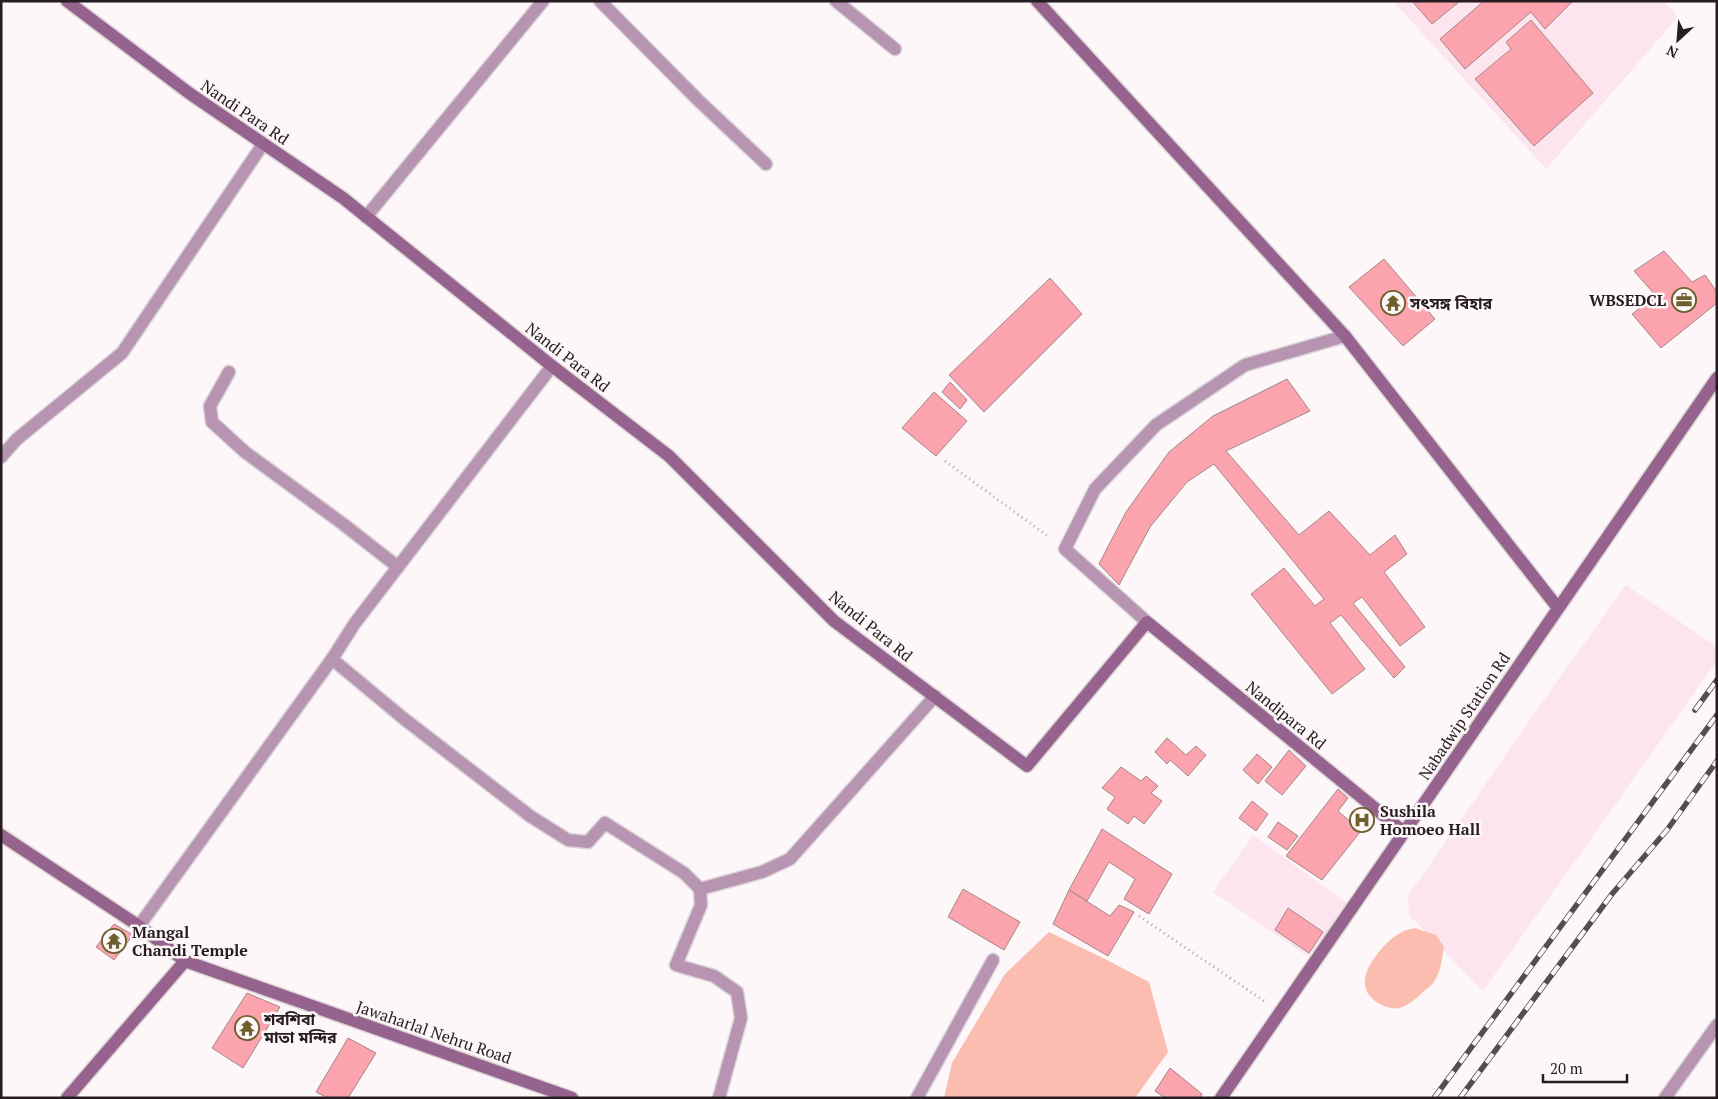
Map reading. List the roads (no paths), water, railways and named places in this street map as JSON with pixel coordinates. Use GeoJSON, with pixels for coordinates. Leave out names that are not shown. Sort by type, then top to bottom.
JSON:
{"type":"FeatureCollection","features":[{"type":"Feature","properties":{"kind":"street","name":"Nandi Para Rd"},"geometry":{"type":"LineString","coordinates":[[67,1],[188,93],[343,198],[552,366],[669,456],[834,621],[1027,766],[1147,622]]}},
{"type":"Feature","properties":{"kind":"street"},"geometry":{"type":"LineString","coordinates":[[366,217],[543,1]]}},
{"type":"Feature","properties":{"kind":"street"},"geometry":{"type":"LineString","coordinates":[[600,1],[699,101],[766,164]]}},
{"type":"Feature","properties":{"kind":"street"},"geometry":{"type":"LineString","coordinates":[[836,1],[895,50]]}},
{"type":"Feature","properties":{"kind":"street"},"geometry":{"type":"LineString","coordinates":[[1036,1],[1345,336],[1558,608]]}},
{"type":"Feature","properties":{"kind":"street"},"geometry":{"type":"LineString","coordinates":[[1,457],[17,439],[122,353],[263,144]]}},
{"type":"Feature","properties":{"kind":"street","name":"Nandipara Rd"},"geometry":{"type":"LineString","coordinates":[[1345,336],[1245,365],[1156,425],[1095,489],[1066,549],[1147,622],[1404,832]]}},
{"type":"Feature","properties":{"kind":"street"},"geometry":{"type":"LineString","coordinates":[[139,926],[332,660],[356,623],[552,366]]}},
{"type":"Feature","properties":{"kind":"street"},"geometry":{"type":"LineString","coordinates":[[229,372],[210,406],[212,422],[245,452],[398,567]]}},
{"type":"Feature","properties":{"kind":"street","name":"Nabadwip Station Rd"},"geometry":{"type":"LineString","coordinates":[[1221,1098],[1717,378]]}},
{"type":"Feature","properties":{"kind":"street"},"geometry":{"type":"LineString","coordinates":[[332,660],[402,718],[530,816],[568,840],[588,842],[605,824],[684,873],[700,889],[701,905],[676,965],[714,976],[737,992],[741,1018],[719,1098]]}},
{"type":"Feature","properties":{"kind":"street"},"geometry":{"type":"LineString","coordinates":[[700,889],[762,872],[790,858],[935,696]]}},
{"type":"Feature","properties":{"kind":"street","name":"Jawaharlal Nehru Road"},"geometry":{"type":"LineString","coordinates":[[1,835],[139,926],[185,962],[572,1098]]}},
{"type":"Feature","properties":{"kind":"street"},"geometry":{"type":"LineString","coordinates":[[917,1098],[993,960]]}},
{"type":"Feature","properties":{"kind":"street"},"geometry":{"type":"LineString","coordinates":[[67,1098],[185,962]]}},
{"type":"Feature","properties":{"kind":"street"},"geometry":{"type":"LineString","coordinates":[[1664,1098],[1717,1025]]}},
{"type":"Feature","properties":{"kind":"railway"},"geometry":{"type":"LineString","coordinates":[[1695,710],[1717,680]]}},
{"type":"Feature","properties":{"kind":"railway"},"geometry":{"type":"LineString","coordinates":[[1434,1098],[1717,715]]}},
{"type":"Feature","properties":{"kind":"railway"},"geometry":{"type":"LineString","coordinates":[[1460,1098],[1612,894],[1667,830],[1717,761]]}},
{"type":"Feature","properties":{"kind":"place","name":"WBSEDCL"},"geometry":{"type":"Point","coordinates":[1684,300]}},
{"type":"Feature","properties":{"kind":"place","name":"সৎসঙ্গ বিহার"},"geometry":{"type":"Point","coordinates":[1393,303]}},
{"type":"Feature","properties":{"kind":"place","name":"Sushila Homoeo Hall"},"geometry":{"type":"Point","coordinates":[1362,820]}},
{"type":"Feature","properties":{"kind":"place","name":"Mangal Chandi Temple"},"geometry":{"type":"Point","coordinates":[114,941]}},
{"type":"Feature","properties":{"kind":"place","name":"শবশিবা মাতা মন্দির"},"geometry":{"type":"Point","coordinates":[247,1028]}}]}
